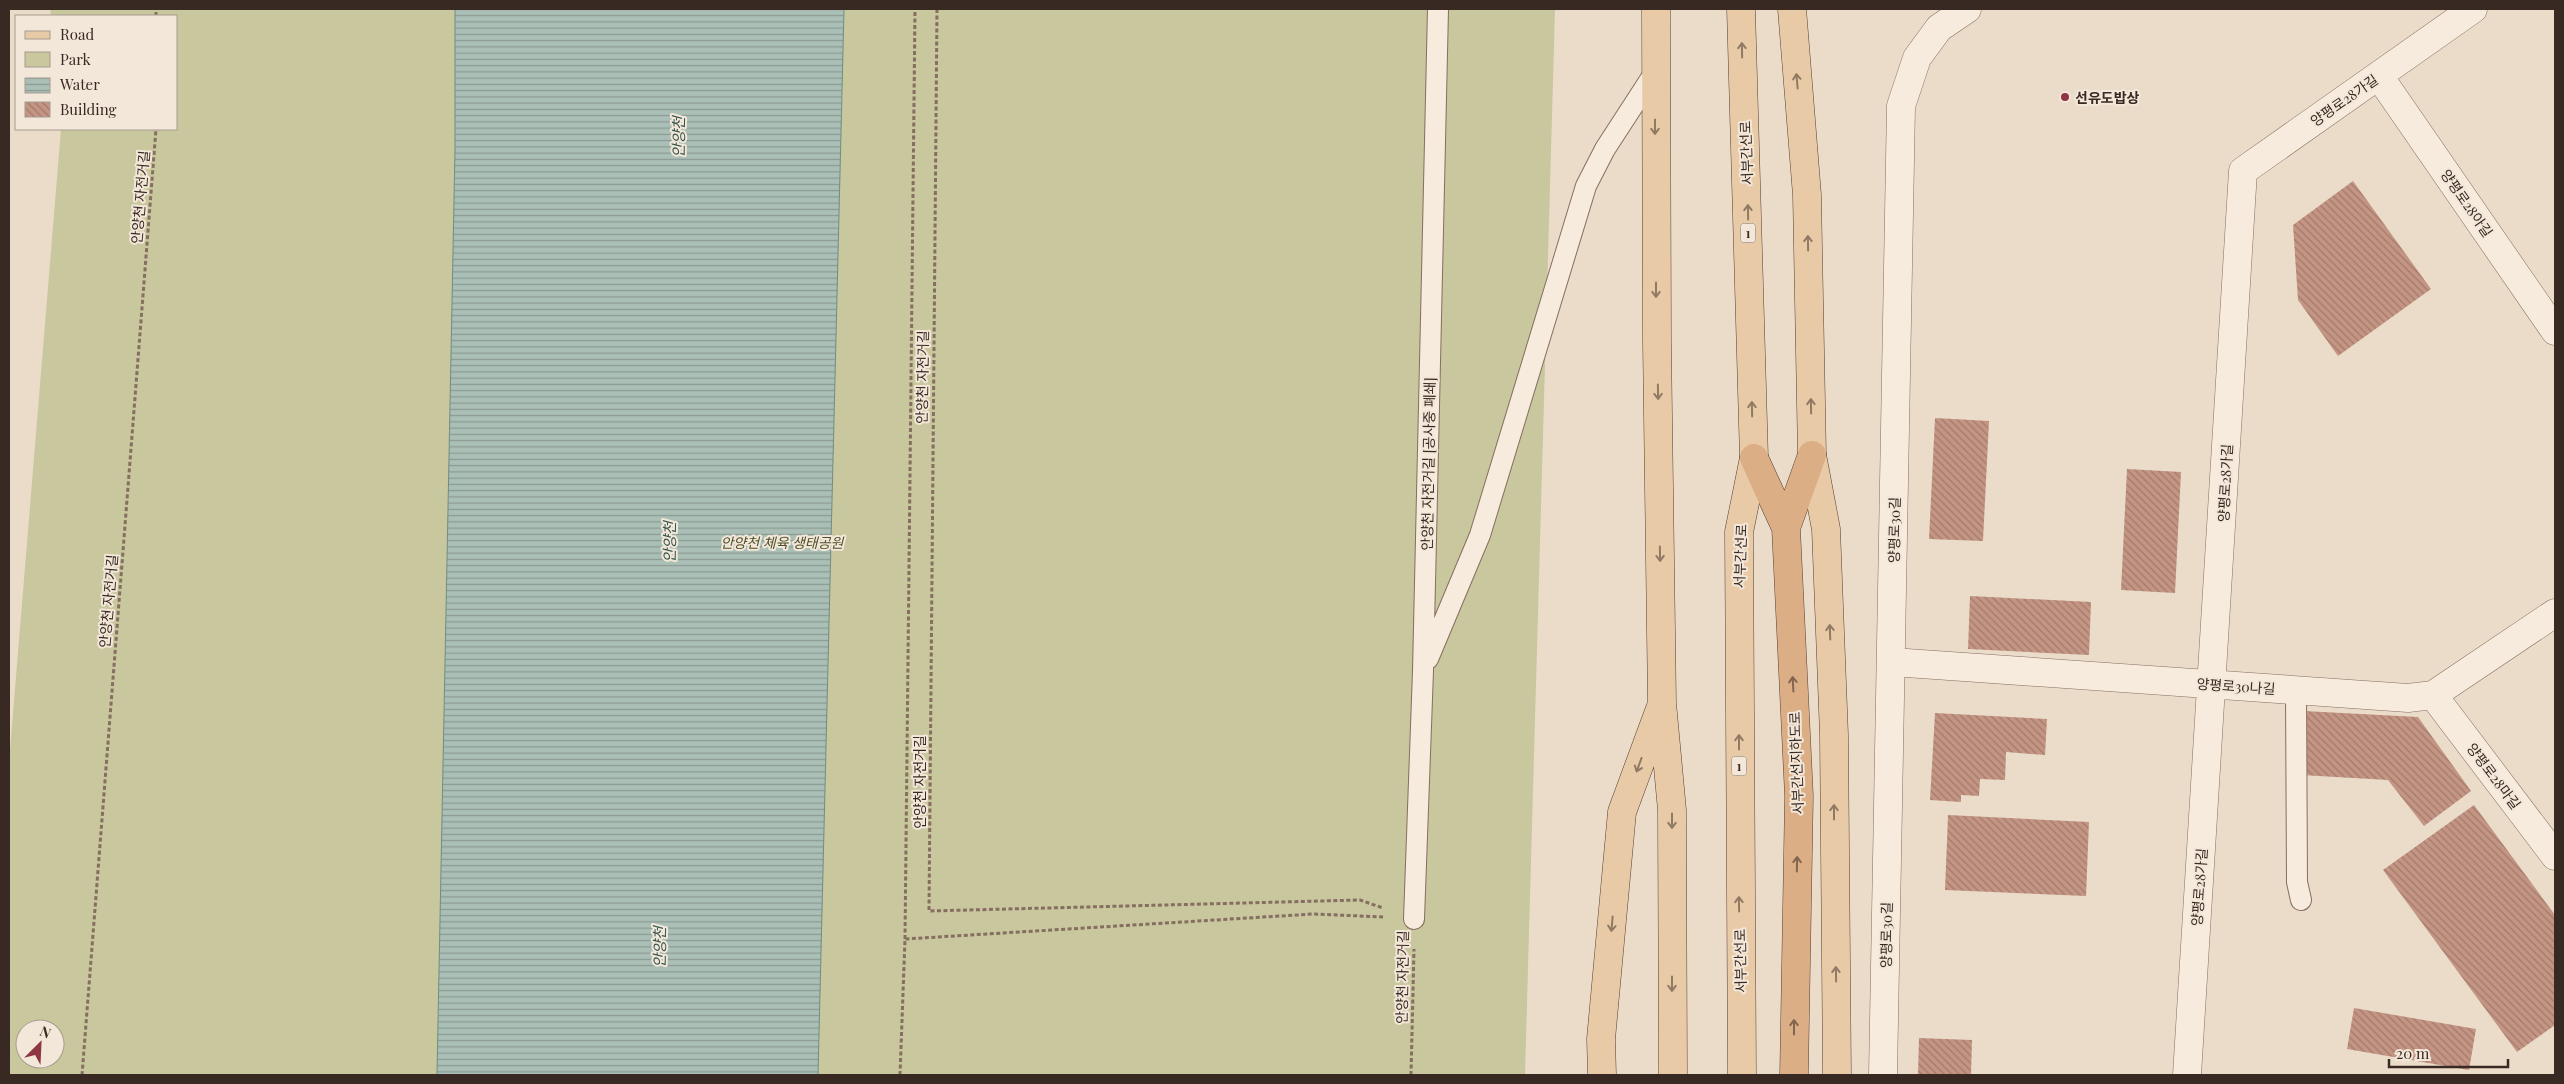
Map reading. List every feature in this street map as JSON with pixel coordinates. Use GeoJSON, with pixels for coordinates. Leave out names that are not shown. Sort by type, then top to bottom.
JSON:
{"type":"FeatureCollection","features":[{"type":"Feature","properties":{"kind":"highway"},"geometry":{"type":"LineString","coordinates":[[1786,528],[1812,455]]}},
{"type":"Feature","properties":{"kind":"highway","name":"서부간선지하도로"},"geometry":{"type":"LineString","coordinates":[[1754,458],[1786,528],[1798,796],[1794,1075]]}},
{"type":"Feature","properties":{"kind":"main road"},"geometry":{"type":"LineString","coordinates":[[1656,9],[1655,72],[1662,703],[1672,810],[1672,1075]]}},
{"type":"Feature","properties":{"kind":"main road","name":"서부간선로"},"geometry":{"type":"LineString","coordinates":[[1741,9],[1754,458],[1739,532],[1742,1075]]}},
{"type":"Feature","properties":{"kind":"main road"},"geometry":{"type":"LineString","coordinates":[[1792,9],[1807,196],[1812,455],[1826,530],[1834,735],[1837,1075]]}},
{"type":"Feature","properties":{"kind":"main road"},"geometry":{"type":"LineString","coordinates":[[1602,1075],[1601,1039],[1622,812],[1662,703]]}},
{"type":"Feature","properties":{"kind":"street","name":"양평로30길"},"geometry":{"type":"LineString","coordinates":[[1882,1075],[1892,662],[1901,106],[1917,58],[1939,28],[1967,9]]}},
{"type":"Feature","properties":{"kind":"street","name":"양평로28가길"},"geometry":{"type":"LineString","coordinates":[[2187,1075],[2243,171],[2473,9]]}},
{"type":"Feature","properties":{"kind":"street","name":"양평로28아길"},"geometry":{"type":"LineString","coordinates":[[2379,76],[2555,331]]}},
{"type":"Feature","properties":{"kind":"street","name":"양평로30나길"},"geometry":{"type":"LineString","coordinates":[[1892,662],[2408,698],[2433,695],[2555,613]]}},
{"type":"Feature","properties":{"kind":"street","name":"양평로28마길"},"geometry":{"type":"LineString","coordinates":[[2433,695],[2555,856]]}},
{"type":"Feature","properties":{"kind":"lane","name":"안양천 자전거길 [공사중 폐쇄]"},"geometry":{"type":"LineString","coordinates":[[1414,919],[1423,670],[1438,9]]}},
{"type":"Feature","properties":{"kind":"lane"},"geometry":{"type":"LineString","coordinates":[[1423,670],[1480,535],[1586,186],[1606,150],[1655,72]]}},
{"type":"Feature","properties":{"kind":"lane"},"geometry":{"type":"LineString","coordinates":[[2296,690],[2297,882],[2302,900]]}},
{"type":"Feature","properties":{"kind":"path"},"geometry":{"type":"LineString","coordinates":[[900,1075],[906,939],[915,9]]}},
{"type":"Feature","properties":{"kind":"path","name":"안양천 자전거길"},"geometry":{"type":"LineString","coordinates":[[937,9],[929,911],[1360,900],[1414,919],[1412,1075]]}},
{"type":"Feature","properties":{"kind":"path","name":"안양천 자전거길"},"geometry":{"type":"LineString","coordinates":[[82,1075],[156,130]]}},
{"type":"Feature","properties":{"kind":"path"},"geometry":{"type":"LineString","coordinates":[[906,939],[1313,914],[1414,919]]}},
{"type":"Feature","properties":{"kind":"green space","name":"안양천 체육 생태공원"},"geometry":{"type":"Polygon","coordinates":[[[50,9],[1555,9],[1525,1075],[9,1075],[9,762],[61,130],[178,130],[178,15],[51,15],[50,9]]]}},
{"type":"Feature","properties":{"kind":"water","name":"안양천"},"geometry":{"type":"Polygon","coordinates":[[[455,9],[844,9],[818,1075],[437,1075],[455,149],[455,9]]]}},
{"type":"Feature","properties":{"kind":"building"},"geometry":{"type":"Polygon","coordinates":[[[2353,181],[2431,289],[2338,356],[2298,300],[2293,225],[2353,181]]]}},
{"type":"Feature","properties":{"kind":"building"},"geometry":{"type":"Polygon","coordinates":[[[1935,418],[1989,421],[1983,541],[1929,539],[1935,418]]]}},
{"type":"Feature","properties":{"kind":"building"},"geometry":{"type":"Polygon","coordinates":[[[2127,469],[2181,472],[2175,593],[2121,590],[2127,469]]]}},
{"type":"Feature","properties":{"kind":"building"},"geometry":{"type":"Polygon","coordinates":[[[1970,596],[2091,602],[2089,655],[1968,649],[1970,596]]]}},
{"type":"Feature","properties":{"kind":"building"},"geometry":{"type":"Polygon","coordinates":[[[2304,711],[2418,717],[2471,791],[2424,826],[2388,780],[2301,775],[2304,711]]]}},
{"type":"Feature","properties":{"kind":"building"},"geometry":{"type":"Polygon","coordinates":[[[1935,713],[2047,719],[2045,755],[2006,752],[2005,780],[1980,779],[1979,796],[1961,795],[1961,802],[1930,800],[1935,713]]]}},
{"type":"Feature","properties":{"kind":"building"},"geometry":{"type":"Polygon","coordinates":[[[2474,805],[2555,915],[2555,1025],[2517,1052],[2383,870],[2474,805]]]}},
{"type":"Feature","properties":{"kind":"building"},"geometry":{"type":"Polygon","coordinates":[[[1948,815],[2089,822],[2086,896],[1945,890],[1948,815]]]}},
{"type":"Feature","properties":{"kind":"building"},"geometry":{"type":"Polygon","coordinates":[[[2354,1008],[2476,1029],[2469,1070],[2347,1049],[2354,1008]]]}},
{"type":"Feature","properties":{"kind":"building"},"geometry":{"type":"Polygon","coordinates":[[[1919,1038],[1972,1040],[1971,1075],[1918,1075],[1919,1038]]]}},
{"type":"Feature","properties":{"kind":"place","name":"선유도밥상"},"geometry":{"type":"Point","coordinates":[2065,97]}}]}
